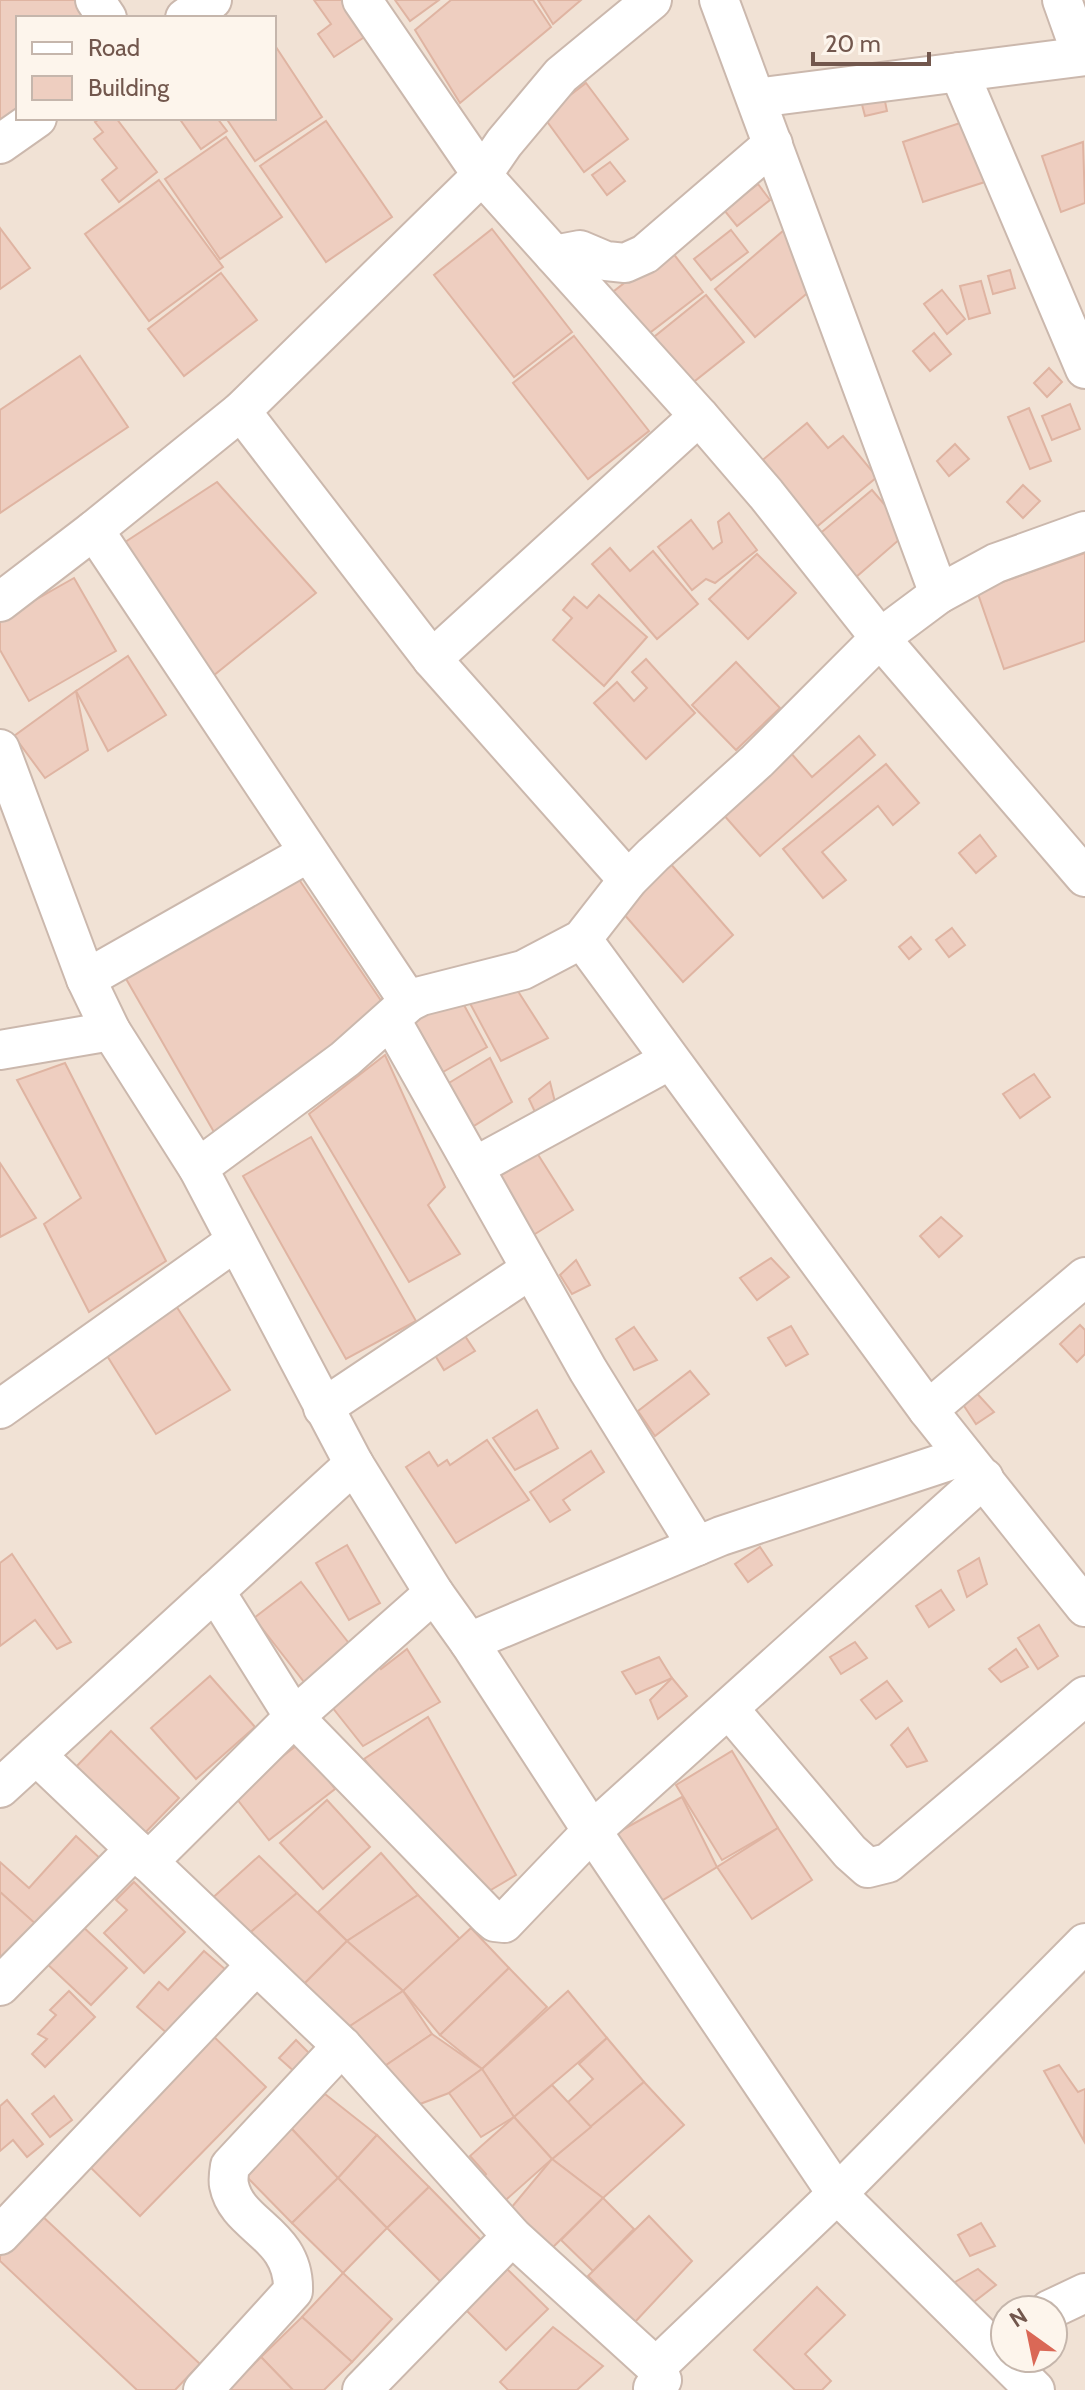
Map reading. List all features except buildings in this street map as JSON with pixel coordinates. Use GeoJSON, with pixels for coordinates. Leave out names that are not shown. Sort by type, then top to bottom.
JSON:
{"type":"FeatureCollection","features":[{"type":"Feature","properties":{"kind":"street"},"geometry":{"type":"LineString","coordinates":[[188,16],[212,0]]}},
{"type":"Feature","properties":{"kind":"street"},"geometry":{"type":"LineString","coordinates":[[362,0],[482,175],[699,416],[766,494],[880,638],[1078,858]]}},
{"type":"Feature","properties":{"kind":"street"},"geometry":{"type":"LineString","coordinates":[[0,602],[241,411],[482,175],[504,143],[561,75],[652,0]]}},
{"type":"Feature","properties":{"kind":"street"},"geometry":{"type":"LineString","coordinates":[[719,0],[939,594]]}},
{"type":"Feature","properties":{"kind":"street"},"geometry":{"type":"LineString","coordinates":[[756,98],[1083,56],[1062,0]]}},
{"type":"Feature","properties":{"kind":"street"},"geometry":{"type":"LineString","coordinates":[[959,72],[1085,369]]}},
{"type":"Feature","properties":{"kind":"street"},"geometry":{"type":"LineString","coordinates":[[0,144],[34,120]]}},
{"type":"Feature","properties":{"kind":"street"},"geometry":{"type":"LineString","coordinates":[[554,255],[580,250],[606,261],[625,263],[645,254],[773,144]]}},
{"type":"Feature","properties":{"kind":"street"},"geometry":{"type":"LineString","coordinates":[[241,411],[432,659],[628,880]]}},
{"type":"Feature","properties":{"kind":"street"},"geometry":{"type":"LineString","coordinates":[[432,659],[699,416]]}},
{"type":"Feature","properties":{"kind":"street"},"geometry":{"type":"LineString","coordinates":[[94,530],[308,853],[400,1011],[474,1167],[531,1269],[588,1370],[697,1546]]}},
{"type":"Feature","properties":{"kind":"street"},"geometry":{"type":"LineString","coordinates":[[198,1168],[345,1059],[421,996],[523,970],[582,939],[628,880],[757,761],[880,638],[939,594],[996,563],[1085,531]]}},
{"type":"Feature","properties":{"kind":"street"},"geometry":{"type":"LineString","coordinates":[[0,749],[11,810],[111,1031],[198,1168],[354,1464],[434,1593],[837,2194],[989,2330]]}},
{"type":"Feature","properties":{"kind":"street"},"geometry":{"type":"LineString","coordinates":[[86,979],[308,853]]}},
{"type":"Feature","properties":{"kind":"street"},"geometry":{"type":"LineString","coordinates":[[582,939],[928,1410],[1085,1607]]}},
{"type":"Feature","properties":{"kind":"street"},"geometry":{"type":"LineString","coordinates":[[0,1050],[111,1031]]}},
{"type":"Feature","properties":{"kind":"street"},"geometry":{"type":"LineString","coordinates":[[474,1167],[670,1060]]}},
{"type":"Feature","properties":{"kind":"street"},"geometry":{"type":"LineString","coordinates":[[0,1409],[236,1241]]}},
{"type":"Feature","properties":{"kind":"street"},"geometry":{"type":"LineString","coordinates":[[323,1408],[531,1269]]}},
{"type":"Feature","properties":{"kind":"street"},"geometry":{"type":"LineString","coordinates":[[928,1410],[1085,1277]]}},
{"type":"Feature","properties":{"kind":"street"},"geometry":{"type":"LineString","coordinates":[[2,1780],[36,1755],[354,1464]]}},
{"type":"Feature","properties":{"kind":"street"},"geometry":{"type":"LineString","coordinates":[[469,1642],[697,1546],[974,1467]]}},
{"type":"Feature","properties":{"kind":"street"},"geometry":{"type":"LineString","coordinates":[[215,1591],[294,1717],[495,1922],[504,1923],[592,1831],[729,1709],[974,1467]]}},
{"type":"Feature","properties":{"kind":"street"},"geometry":{"type":"LineString","coordinates":[[0,1986],[434,1593]]}},
{"type":"Feature","properties":{"kind":"street"},"geometry":{"type":"LineString","coordinates":[[729,1709],[850,1852],[868,1868],[888,1863],[1085,1696]]}},
{"type":"Feature","properties":{"kind":"street"},"geometry":{"type":"LineString","coordinates":[[36,1755],[342,2046],[512,2236],[660,2382],[837,2194],[1085,1943]]}},
{"type":"Feature","properties":{"kind":"street"},"geometry":{"type":"LineString","coordinates":[[0,2235],[256,1965]]}},
{"type":"Feature","properties":{"kind":"street"},"geometry":{"type":"LineString","coordinates":[[203,2390],[293,2291],[293,2272],[284,2252],[236,2202],[229,2185],[230,2166],[342,2046]]}},
{"type":"Feature","properties":{"kind":"street"},"geometry":{"type":"LineString","coordinates":[[362,2390],[512,2236]]}},
{"type":"Feature","properties":{"kind":"shaded area"},"geometry":{"type":"Polygon","coordinates":[[[0,0],[1085,0],[1085,2390],[0,2390],[0,0]]]}}]}
